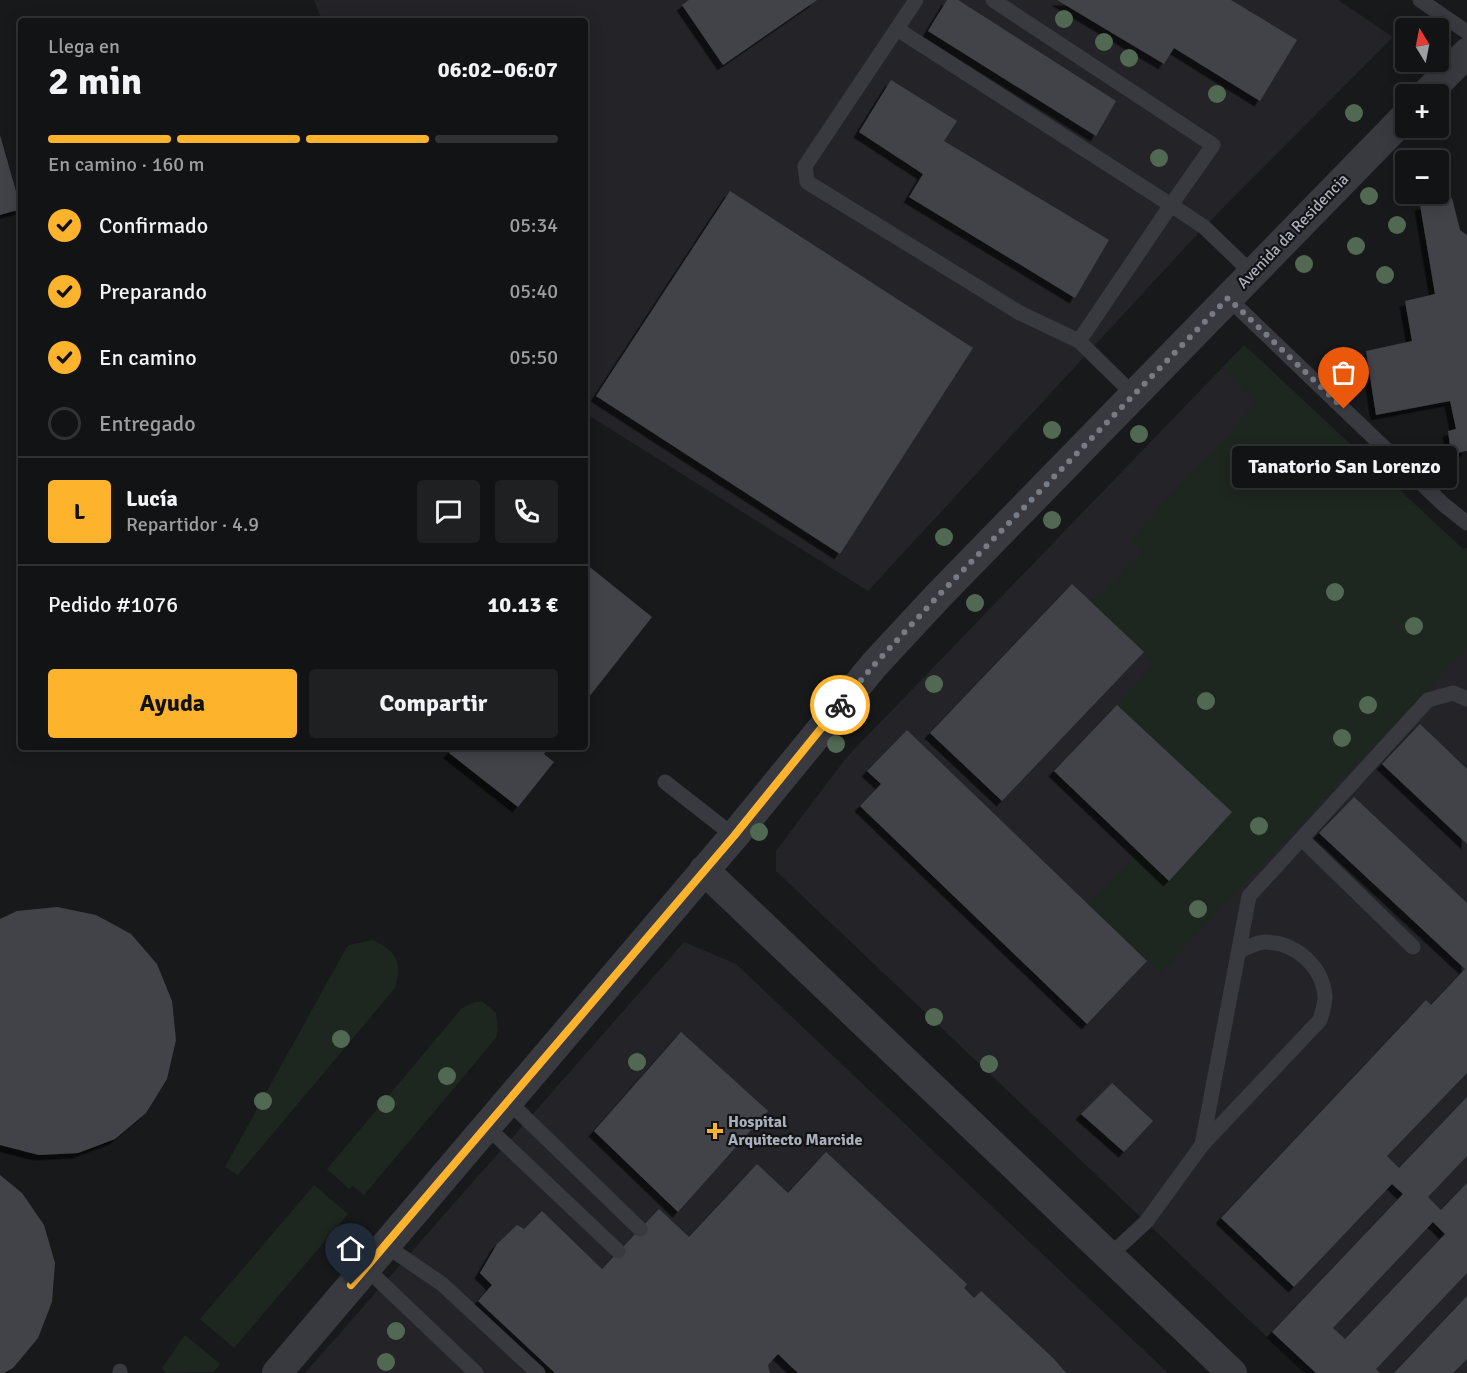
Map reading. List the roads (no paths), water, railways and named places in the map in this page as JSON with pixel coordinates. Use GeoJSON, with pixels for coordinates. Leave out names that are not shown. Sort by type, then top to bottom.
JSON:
{"type":"FeatureCollection","features":[{"type":"Feature","properties":{"kind":"street"},"geometry":{"type":"LineString","coordinates":[[1436,84],[1467,53]]}},
{"type":"Feature","properties":{"kind":"street","name":"Avenida da Residencia"},"geometry":{"type":"LineString","coordinates":[[277,1373],[734,836],[874,665],[939,595],[1395,127]]}},
{"type":"Feature","properties":{"kind":"street"},"geometry":{"type":"LineString","coordinates":[[704,870],[1232,1373]]}},
{"type":"Feature","properties":{"kind":"lane"},"geometry":{"type":"LineString","coordinates":[[916,0],[805,166],[807,182],[1020,313],[1079,340],[1134,395]]}},
{"type":"Feature","properties":{"kind":"lane"},"geometry":{"type":"LineString","coordinates":[[993,0],[1213,145],[1079,340]]}},
{"type":"Feature","properties":{"kind":"lane"},"geometry":{"type":"LineString","coordinates":[[1420,0],[1467,32]]}},
{"type":"Feature","properties":{"kind":"lane"},"geometry":{"type":"LineString","coordinates":[[897,29],[1204,227],[1252,273]]}},
{"type":"Feature","properties":{"kind":"lane"},"geometry":{"type":"LineString","coordinates":[[1228,298],[1443,504],[1467,523]]}},
{"type":"Feature","properties":{"kind":"lane"},"geometry":{"type":"LineString","coordinates":[[1202,1145],[1249,896],[1428,700],[1453,693],[1467,699]]}},
{"type":"Feature","properties":{"kind":"lane"},"geometry":{"type":"LineString","coordinates":[[665,782],[734,836]]}},
{"type":"Feature","properties":{"kind":"lane"},"geometry":{"type":"LineString","coordinates":[[1302,839],[1413,947]]}},
{"type":"Feature","properties":{"kind":"lane"},"geometry":{"type":"LineString","coordinates":[[1109,1256],[1146,1222],[1202,1145],[1320,1020],[1325,998],[1319,974],[1303,954],[1284,945],[1264,942],[1239,951]]}},
{"type":"Feature","properties":{"kind":"lane"},"geometry":{"type":"LineString","coordinates":[[508,1101],[640,1229]]}},
{"type":"Feature","properties":{"kind":"lane"},"geometry":{"type":"LineString","coordinates":[[486,1126],[618,1251]]}},
{"type":"Feature","properties":{"kind":"lane"},"geometry":{"type":"LineString","coordinates":[[375,1256],[476,1373]]}},
{"type":"Feature","properties":{"kind":"lane"},"geometry":{"type":"LineString","coordinates":[[375,1256],[442,1284],[538,1373]]}},
{"type":"Feature","properties":{"kind":"place","name":"Tanatorio San Lorenzo"},"geometry":{"type":"Point","coordinates":[1344,409]}},
{"type":"Feature","properties":{"kind":"place","name":"Hospital Arquitecto Marcide"},"geometry":{"type":"Point","coordinates":[715,1131]}}]}
